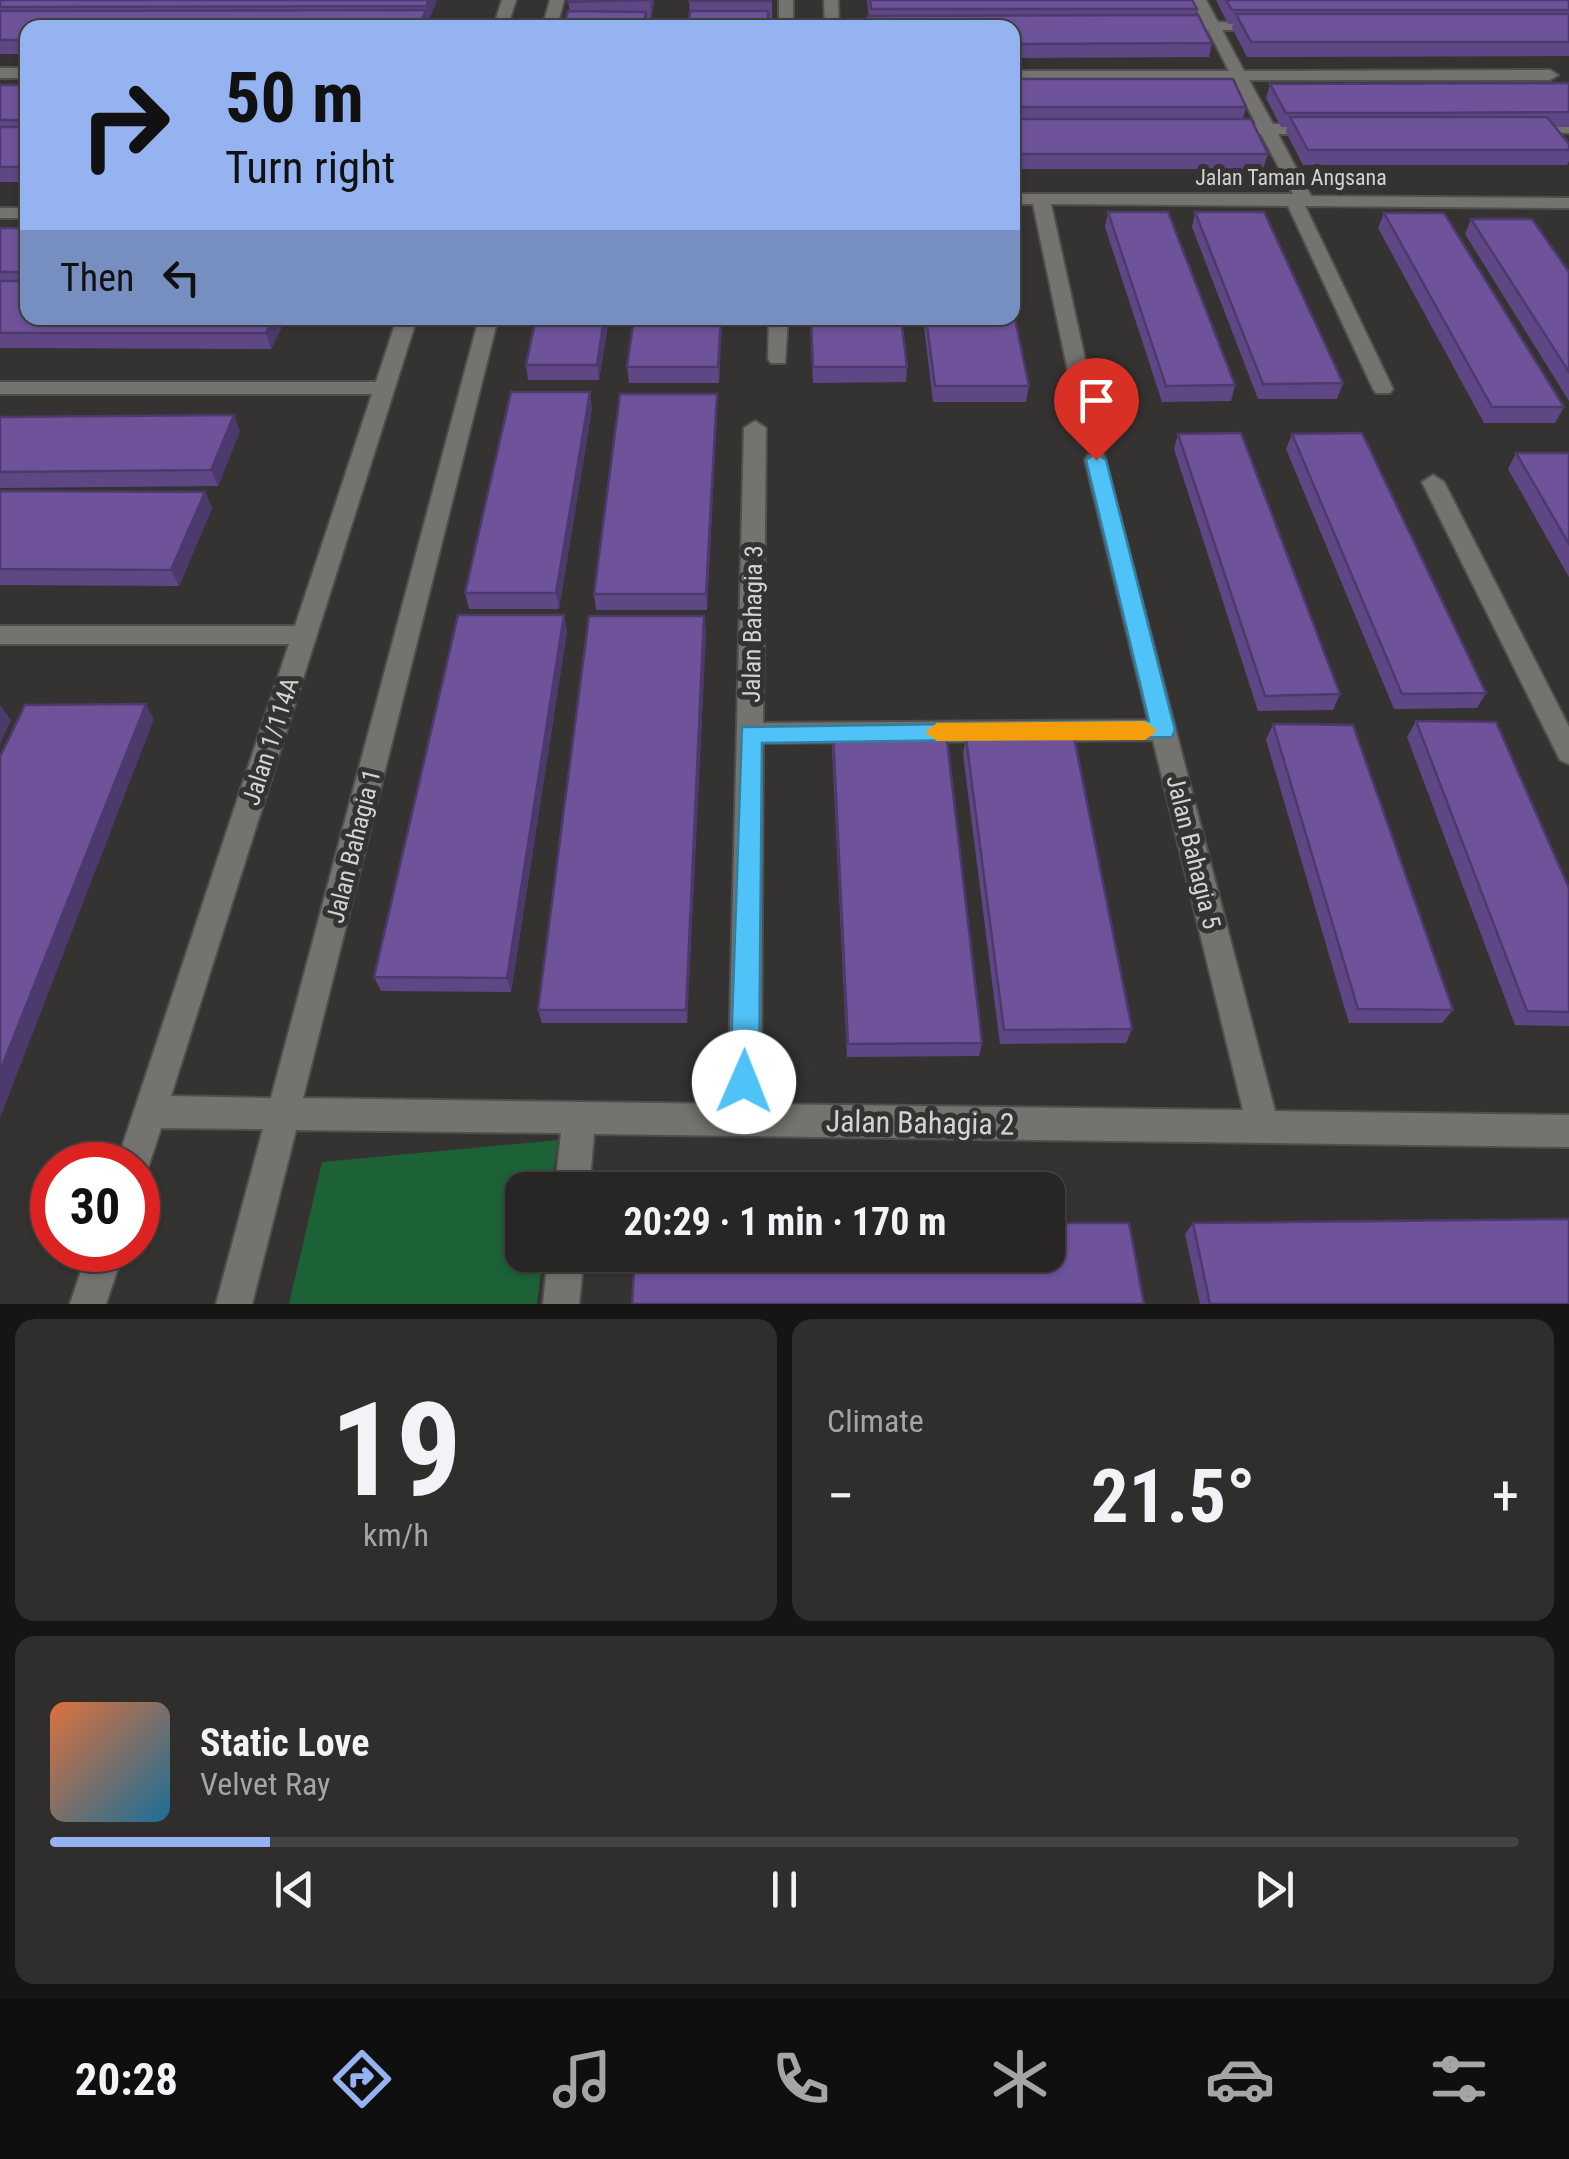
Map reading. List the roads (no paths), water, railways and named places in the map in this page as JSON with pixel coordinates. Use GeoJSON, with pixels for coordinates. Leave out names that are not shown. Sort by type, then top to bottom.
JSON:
{"type":"FeatureCollection","features":[{"type":"Feature","properties":{"kind":"street"},"geometry":{"type":"LineString","coordinates":[[1199,0],[1267,129],[1382,389]]}},
{"type":"Feature","properties":{"kind":"street"},"geometry":{"type":"LineString","coordinates":[[1159,26],[1279,26]]}},
{"type":"Feature","properties":{"kind":"street"},"geometry":{"type":"LineString","coordinates":[[1020,76],[1550,75]]}},
{"type":"Feature","properties":{"kind":"street"},"geometry":{"type":"LineString","coordinates":[[1512,128],[1569,128]]}},
{"type":"Feature","properties":{"kind":"street"},"geometry":{"type":"LineString","coordinates":[[1208,129],[1342,129]]}},
{"type":"Feature","properties":{"kind":"street","name":"Jalan Taman Angsana"},"geometry":{"type":"LineString","coordinates":[[1020,199],[1562,202]]}},
{"type":"Feature","properties":{"kind":"street"},"geometry":{"type":"LineString","coordinates":[[1041,199],[1081,386]]}},
{"type":"Feature","properties":{"kind":"street"},"geometry":{"type":"LineString","coordinates":[[1562,202],[1569,221]]}},
{"type":"Feature","properties":{"kind":"street","name":"Jalan 1/114A"},"geometry":{"type":"LineString","coordinates":[[141,1142],[404,325]]}},
{"type":"Feature","properties":{"kind":"street","name":"Jalan Bahagia 1"},"geometry":{"type":"LineString","coordinates":[[234,1304],[487,325]]}},
{"type":"Feature","properties":{"kind":"street"},"geometry":{"type":"LineString","coordinates":[[778,325],[778,359]]}},
{"type":"Feature","properties":{"kind":"street"},"geometry":{"type":"LineString","coordinates":[[0,388],[384,388]]}},
{"type":"Feature","properties":{"kind":"street","name":"Jalan Bahagia 3"},"geometry":{"type":"LineString","coordinates":[[744,1120],[755,428]]}},
{"type":"Feature","properties":{"kind":"street","name":"Jalan Bahagia 5"},"geometry":{"type":"LineString","coordinates":[[1096,460],[1263,1127]]}},
{"type":"Feature","properties":{"kind":"street"},"geometry":{"type":"LineString","coordinates":[[1433,482],[1569,753]]}},
{"type":"Feature","properties":{"kind":"street"},"geometry":{"type":"LineString","coordinates":[[0,635],[304,635]]}},
{"type":"Feature","properties":{"kind":"street"},"geometry":{"type":"LineString","coordinates":[[750,733],[1164,730]]}},
{"type":"Feature","properties":{"kind":"street","name":"Jalan Bahagia 2"},"geometry":{"type":"LineString","coordinates":[[150,1112],[1569,1131]]}},
{"type":"Feature","properties":{"kind":"street"},"geometry":{"type":"LineString","coordinates":[[574,1172],[579,1118]]}},
{"type":"Feature","properties":{"kind":"street"},"geometry":{"type":"LineString","coordinates":[[88,1304],[99,1272]]}},
{"type":"Feature","properties":{"kind":"street"},"geometry":{"type":"LineString","coordinates":[[561,1304],[564,1272]]}}]}
